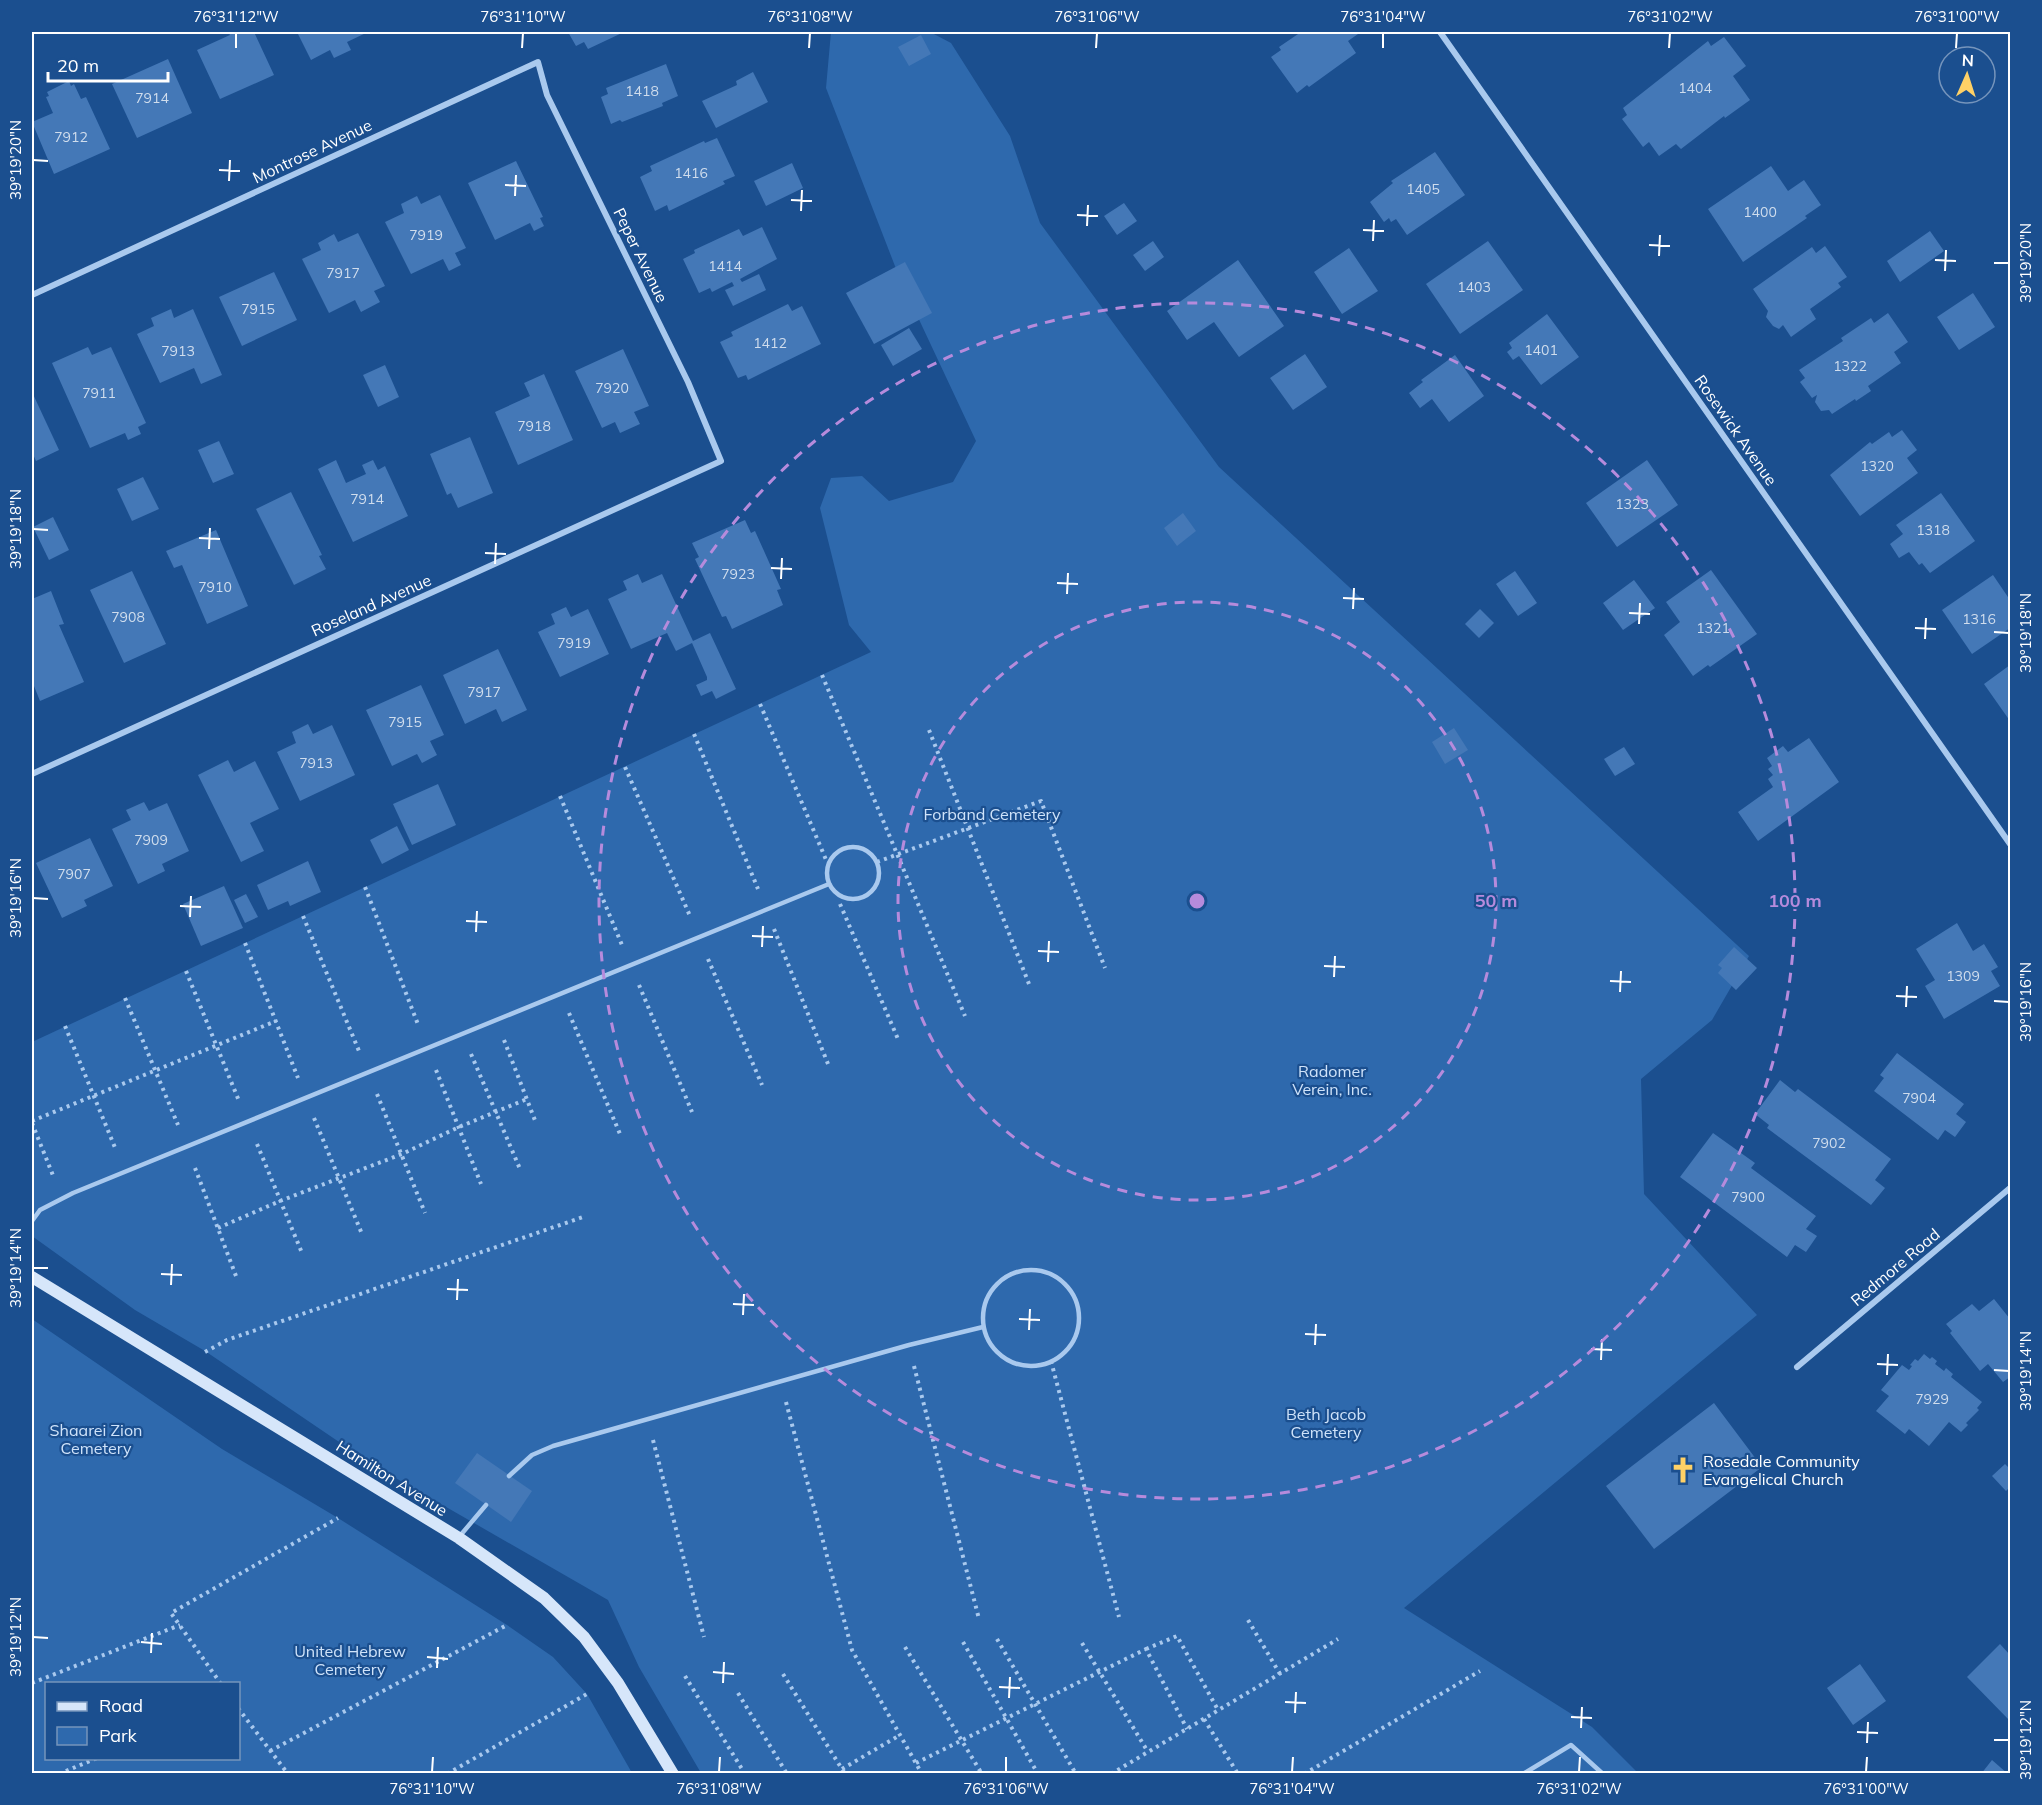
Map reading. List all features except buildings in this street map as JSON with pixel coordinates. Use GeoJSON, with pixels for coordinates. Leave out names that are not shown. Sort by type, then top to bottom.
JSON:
{"type":"FeatureCollection","features":[{"type":"Feature","properties":{"kind":"street","name":"Rosewick Avenue"},"geometry":{"type":"LineString","coordinates":[[1440,32],[2010,844]]}},
{"type":"Feature","properties":{"kind":"street","name":"Montrose Avenue"},"geometry":{"type":"LineString","coordinates":[[32,295],[538,62]]}},
{"type":"Feature","properties":{"kind":"street","name":"Peper Avenue"},"geometry":{"type":"LineString","coordinates":[[538,62],[548,95],[688,382],[721,461]]}},
{"type":"Feature","properties":{"kind":"street","name":"Roseland Avenue"},"geometry":{"type":"LineString","coordinates":[[32,774],[721,461]]}},
{"type":"Feature","properties":{"kind":"street","name":"Redmore Road"},"geometry":{"type":"LineString","coordinates":[[1797,1367],[2010,1188]]}},
{"type":"Feature","properties":{"kind":"street","name":"Hamilton Avenue"},"geometry":{"type":"LineString","coordinates":[[32,1277],[459,1538],[544,1598],[584,1637],[618,1683],[673,1773]]}},
{"type":"Feature","properties":{"kind":"lane"},"geometry":{"type":"LineString","coordinates":[[853,846],[867,850],[877,862],[879,879],[875,888],[860,898],[847,899],[832,891],[826,877],[828,863],[840,850],[853,846]]}},
{"type":"Feature","properties":{"kind":"lane"},"geometry":{"type":"LineString","coordinates":[[32,1221],[40,1210],[62,1198],[125,1171],[829,884]]}},
{"type":"Feature","properties":{"kind":"lane"},"geometry":{"type":"LineString","coordinates":[[1032,1270],[1056,1276],[1069,1288],[1080,1310],[1078,1334],[1065,1354],[1052,1361],[1044,1365],[1019,1365],[993,1349],[983,1327],[983,1312],[987,1297],[998,1282],[1016,1272],[1032,1270]]}},
{"type":"Feature","properties":{"kind":"lane"},"geometry":{"type":"LineString","coordinates":[[509,1476],[532,1455],[552,1446],[909,1345],[983,1327]]}},
{"type":"Feature","properties":{"kind":"lane"},"geometry":{"type":"LineString","coordinates":[[459,1538],[486,1505]]}},
{"type":"Feature","properties":{"kind":"lane"},"geometry":{"type":"LineString","coordinates":[[1523,1773],[1571,1745],[1603,1773]]}},
{"type":"Feature","properties":{"kind":"path"},"geometry":{"type":"LineString","coordinates":[[822,675],[965,1016]]}},
{"type":"Feature","properties":{"kind":"path"},"geometry":{"type":"LineString","coordinates":[[760,704],[828,863]]}},
{"type":"Feature","properties":{"kind":"path"},"geometry":{"type":"LineString","coordinates":[[929,730],[1029,984]]}},
{"type":"Feature","properties":{"kind":"path"},"geometry":{"type":"LineString","coordinates":[[877,862],[1041,801],[1105,968]]}},
{"type":"Feature","properties":{"kind":"path"},"geometry":{"type":"LineString","coordinates":[[832,891],[842,908],[897,1039]]}},
{"type":"Feature","properties":{"kind":"path"},"geometry":{"type":"LineString","coordinates":[[561,993],[620,1134]]}},
{"type":"Feature","properties":{"kind":"path"},"geometry":{"type":"LineString","coordinates":[[495,1020],[536,1124]]}},
{"type":"Feature","properties":{"kind":"path"},"geometry":{"type":"LineString","coordinates":[[62,1198],[32,1122],[276,1021]]}},
{"type":"Feature","properties":{"kind":"path"},"geometry":{"type":"LineString","coordinates":[[65,1026],[125,1171]]}},
{"type":"Feature","properties":{"kind":"path"},"geometry":{"type":"LineString","coordinates":[[462,1033],[520,1169]]}},
{"type":"Feature","properties":{"kind":"path"},"geometry":{"type":"LineString","coordinates":[[218,1228],[280,1201],[402,1154],[527,1099]]}},
{"type":"Feature","properties":{"kind":"path"},"geometry":{"type":"LineString","coordinates":[[189,1373],[205,1351],[227,1340],[586,1216]]}},
{"type":"Feature","properties":{"kind":"path"},"geometry":{"type":"LineString","coordinates":[[909,1345],[979,1618]]}},
{"type":"Feature","properties":{"kind":"path"},"geometry":{"type":"LineString","coordinates":[[1052,1361],[1119,1617]]}},
{"type":"Feature","properties":{"kind":"path"},"geometry":{"type":"LineString","coordinates":[[780,1382],[852,1650],[922,1773]]}},
{"type":"Feature","properties":{"kind":"path"},"geometry":{"type":"LineString","coordinates":[[648,1419],[704,1637]]}},
{"type":"Feature","properties":{"kind":"path"},"geometry":{"type":"LineString","coordinates":[[220,1682],[171,1613],[338,1518]]}},
{"type":"Feature","properties":{"kind":"path"},"geometry":{"type":"LineString","coordinates":[[1248,1620],[1280,1674]]}},
{"type":"Feature","properties":{"kind":"path"},"geometry":{"type":"LineString","coordinates":[[32,1683],[180,1625]]}},
{"type":"Feature","properties":{"kind":"path"},"geometry":{"type":"LineString","coordinates":[[270,1752],[507,1625]]}},
{"type":"Feature","properties":{"kind":"path"},"geometry":{"type":"LineString","coordinates":[[916,1763],[1146,1649],[1177,1636],[1218,1710]]}},
{"type":"Feature","properties":{"kind":"path"},"geometry":{"type":"LineString","coordinates":[[997,1639],[1076,1773]]}},
{"type":"Feature","properties":{"kind":"path"},"geometry":{"type":"LineString","coordinates":[[1111,1773],[1338,1639]]}},
{"type":"Feature","properties":{"kind":"path"},"geometry":{"type":"LineString","coordinates":[[963,1642],[1038,1773]]}},
{"type":"Feature","properties":{"kind":"path"},"geometry":{"type":"LineString","coordinates":[[1082,1643],[1148,1752]]}},
{"type":"Feature","properties":{"kind":"path"},"geometry":{"type":"LineString","coordinates":[[905,1647],[982,1773]]}},
{"type":"Feature","properties":{"kind":"path"},"geometry":{"type":"LineString","coordinates":[[1146,1649],[1186,1729]]}},
{"type":"Feature","properties":{"kind":"path"},"geometry":{"type":"LineString","coordinates":[[1304,1773],[1480,1671]]}},
{"type":"Feature","properties":{"kind":"path"},"geometry":{"type":"LineString","coordinates":[[783,1674],[843,1771],[900,1735]]}},
{"type":"Feature","properties":{"kind":"path"},"geometry":{"type":"LineString","coordinates":[[686,1676],[745,1773]]}},
{"type":"Feature","properties":{"kind":"path"},"geometry":{"type":"LineString","coordinates":[[738,1693],[787,1773]]}},
{"type":"Feature","properties":{"kind":"path"},"geometry":{"type":"LineString","coordinates":[[447,1773],[587,1694]]}},
{"type":"Feature","properties":{"kind":"path"},"geometry":{"type":"LineString","coordinates":[[240,1711],[288,1773]]}},
{"type":"Feature","properties":{"kind":"path"},"geometry":{"type":"LineString","coordinates":[[1204,1719],[1238,1773]]}},
{"type":"Feature","properties":{"kind":"path"},"geometry":{"type":"LineString","coordinates":[[59,1773],[92,1760]]}},
{"type":"Feature","properties":{"kind":"green space"},"geometry":{"type":"Polygon","coordinates":[[[831,32],[930,32],[951,43],[1010,136],[1040,223],[1219,467],[1749,956],[1712,1020],[1641,1079],[1644,1194],[1757,1315],[1404,1608],[1592,1727],[1638,1773],[701,1773],[639,1667],[608,1600],[373,1465],[205,1351],[135,1310],[32,1236],[32,1042],[871,652],[849,625],[820,508],[831,478],[862,476],[889,501],[953,482],[976,441],[900,279],[826,88],[831,32]]]}},
{"type":"Feature","properties":{"kind":"green space","name":"United Hebrew Cemetery"},"geometry":{"type":"Polygon","coordinates":[[[32,1319],[222,1449],[338,1518],[507,1625],[553,1657],[587,1694],[632,1773],[32,1773],[32,1319]]]}},
{"type":"Feature","properties":{"kind":"place","name":"Rosedale Community Evangelical Church"},"geometry":{"type":"Point","coordinates":[1683,1470]}},
{"type":"Feature","properties":{"kind":"park label","name":"Forband Cemetery"},"geometry":{"type":"Point","coordinates":[992,814]}},
{"type":"Feature","properties":{"kind":"park label","name":"Radomer Verein, Inc."},"geometry":{"type":"Point","coordinates":[1332,1080]}},
{"type":"Feature","properties":{"kind":"park label","name":"Beth Jacob Cemetery"},"geometry":{"type":"Point","coordinates":[1326,1423]}},
{"type":"Feature","properties":{"kind":"park label","name":"Shaarei Zion Cemetery"},"geometry":{"type":"Point","coordinates":[96,1439]}}]}
